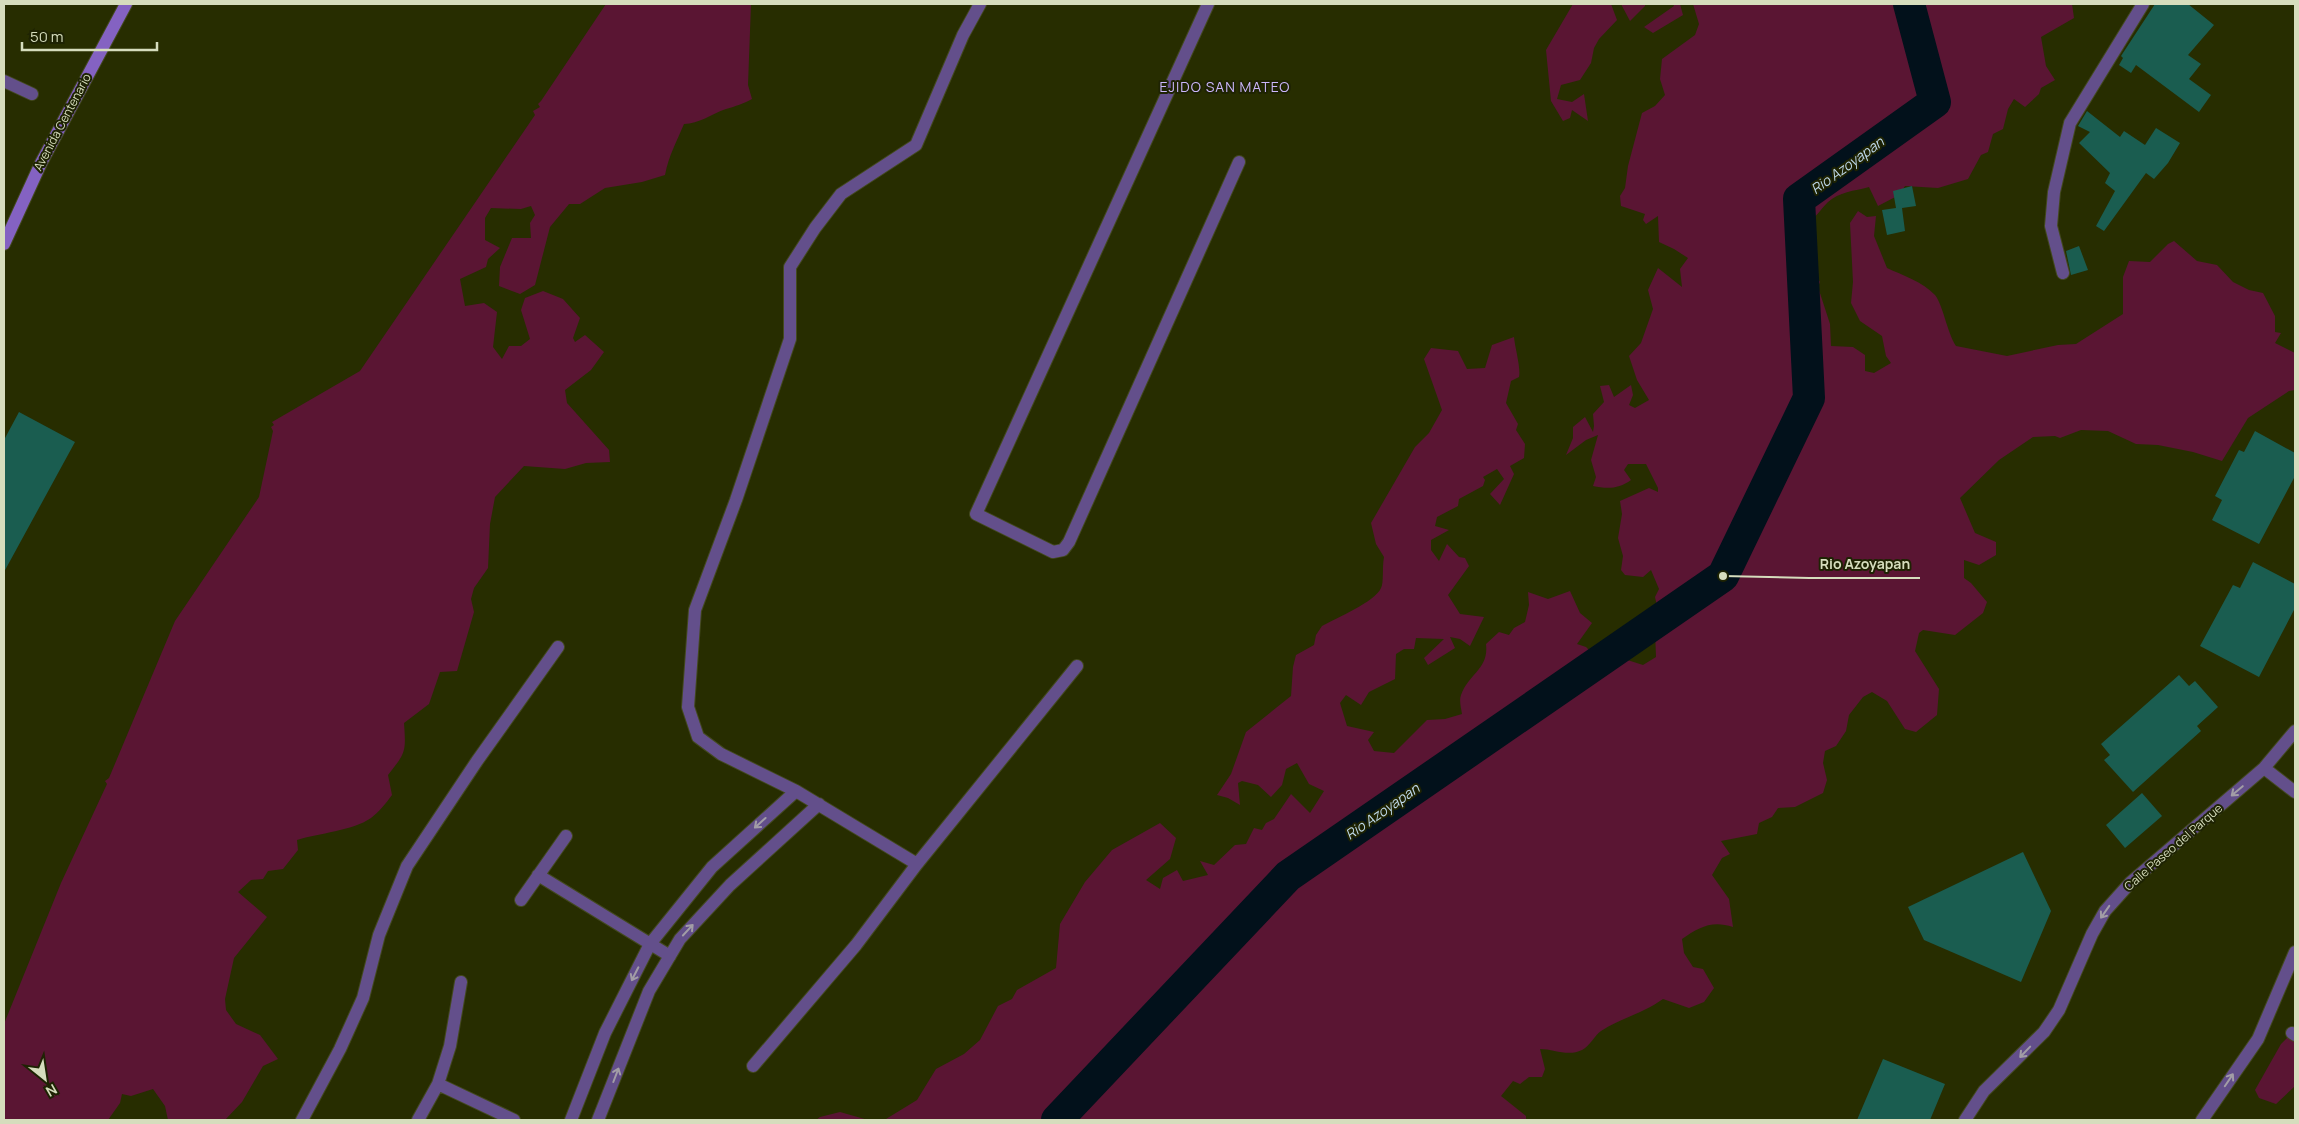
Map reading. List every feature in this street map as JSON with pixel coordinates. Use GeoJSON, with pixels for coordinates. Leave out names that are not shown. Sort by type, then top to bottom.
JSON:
{"type":"FeatureCollection","features":[{"type":"Feature","properties":{"kind":"main road","name":"Avenida Centenario"},"geometry":{"type":"LineString","coordinates":[[4,244],[41,162],[126,4]]}},
{"type":"Feature","properties":{"kind":"street"},"geometry":{"type":"LineString","coordinates":[[916,864],[796,791],[721,754],[698,736],[688,707],[695,610],[736,500],[790,338],[790,267],[815,228],[841,194],[916,145],[963,35],[980,4]]}},
{"type":"Feature","properties":{"kind":"street"},"geometry":{"type":"LineString","coordinates":[[1208,4],[976,514],[1053,552],[1063,550],[1070,542],[1239,162]]}},
{"type":"Feature","properties":{"kind":"street"},"geometry":{"type":"LineString","coordinates":[[2063,273],[2051,226],[2054,192],[2070,123],[2143,4]]}},
{"type":"Feature","properties":{"kind":"street"},"geometry":{"type":"LineString","coordinates":[[4,81],[32,94]]}},
{"type":"Feature","properties":{"kind":"street"},"geometry":{"type":"LineString","coordinates":[[302,1120],[340,1049],[363,998],[379,935],[407,866],[558,647]]}},
{"type":"Feature","properties":{"kind":"street"},"geometry":{"type":"LineString","coordinates":[[753,1066],[856,945],[916,864],[1077,666]]}},
{"type":"Feature","properties":{"kind":"street","name":"Calle Paseo del Parque"},"geometry":{"type":"LineString","coordinates":[[1965,1120],[1984,1091],[2039,1038],[2059,1010],[2104,911],[2131,882],[2264,768],[2295,731]]}},
{"type":"Feature","properties":{"kind":"street"},"geometry":{"type":"LineString","coordinates":[[2264,768],[2295,792]]}},
{"type":"Feature","properties":{"kind":"street"},"geometry":{"type":"LineString","coordinates":[[571,1120],[605,1033],[650,944],[712,867],[796,791]]}},
{"type":"Feature","properties":{"kind":"street"},"geometry":{"type":"LineString","coordinates":[[598,1120],[649,991],[680,939],[730,885],[819,804]]}},
{"type":"Feature","properties":{"kind":"street"},"geometry":{"type":"LineString","coordinates":[[521,900],[566,836]]}},
{"type":"Feature","properties":{"kind":"street"},"geometry":{"type":"LineString","coordinates":[[538,875],[670,956]]}},
{"type":"Feature","properties":{"kind":"street"},"geometry":{"type":"LineString","coordinates":[[2202,1120],[2258,1038],[2295,952]]}},
{"type":"Feature","properties":{"kind":"street"},"geometry":{"type":"LineString","coordinates":[[418,1120],[438,1084],[450,1046],[461,982]]}},
{"type":"Feature","properties":{"kind":"street"},"geometry":{"type":"LineString","coordinates":[[438,1084],[514,1120]]}},
{"type":"Feature","properties":{"kind":"shaded area"},"geometry":{"type":"Polygon","coordinates":[[[606,4],[751,4],[748,85],[752,99],[700,121],[684,124],[665,175],[642,182],[605,188],[580,204],[569,204],[550,227],[535,285],[520,294],[499,286],[500,267],[512,238],[531,238],[530,223],[535,215],[531,206],[521,209],[491,208],[485,218],[485,240],[500,248],[488,259],[486,267],[460,279],[465,306],[484,303],[497,312],[493,347],[502,359],[509,346],[521,346],[530,339],[521,310],[525,298],[543,291],[563,299],[580,318],[573,338],[575,342],[585,335],[604,352],[591,370],[565,390],[567,403],[609,450],[610,462],[586,463],[565,469],[524,466],[495,497],[490,524],[488,568],[474,588],[471,599],[474,612],[457,671],[440,672],[429,704],[404,723],[404,751],[388,775],[392,795],[377,813],[355,826],[297,840],[298,850],[283,869],[268,871],[263,879],[251,880],[238,892],[267,917],[234,958],[225,999],[226,1010],[236,1024],[260,1035],[278,1059],[263,1066],[242,1102],[225,1120],[168,1120],[165,1106],[153,1089],[131,1096],[122,1094],[120,1103],[108,1120],[4,1120],[4,1024],[61,883],[107,784],[105,781],[109,778],[175,621],[259,497],[273,431],[271,427],[274,425],[272,422],[360,371],[535,115],[533,111],[540,107],[538,104],[606,4]]]}},
{"type":"Feature","properties":{"kind":"shaded area"},"geometry":{"type":"Polygon","coordinates":[[[1573,4],[1611,4],[1617,20],[1599,39],[1594,48],[1591,63],[1580,80],[1561,85],[1557,99],[1572,102],[1584,94],[1588,121],[1572,110],[1570,118],[1563,121],[1551,101],[1546,50],[1573,4]]]}},
{"type":"Feature","properties":{"kind":"shaded area"},"geometry":{"type":"Polygon","coordinates":[[[1621,4],[1645,4],[1645,6],[1630,21],[1621,4]]]}},
{"type":"Feature","properties":{"kind":"shaded area"},"geometry":{"type":"Polygon","coordinates":[[[1673,4],[1680,4],[1683,15],[1653,33],[1644,27],[1674,6],[1673,4]]]}},
{"type":"Feature","properties":{"kind":"shaded area"},"geometry":{"type":"Polygon","coordinates":[[[1693,4],[2072,4],[2074,18],[2041,37],[2046,66],[2055,80],[2041,88],[2039,94],[2025,107],[2014,99],[2008,109],[2003,129],[1993,134],[1988,152],[1981,155],[1968,179],[1938,188],[1905,186],[1899,195],[1878,206],[1869,187],[1847,192],[1828,202],[1815,217],[1805,224],[1812,240],[1793,228],[1800,259],[1815,258],[1816,275],[1820,282],[1818,287],[1830,324],[1831,346],[1853,347],[1865,355],[1865,371],[1874,373],[1891,363],[1886,356],[1882,336],[1860,321],[1851,303],[1853,282],[1850,223],[1858,211],[1867,217],[1876,216],[1874,236],[1887,268],[1906,276],[1930,290],[1938,299],[1956,346],[2007,356],[2058,345],[2076,344],[2123,314],[2123,277],[2129,261],[2150,262],[2168,244],[2174,241],[2197,261],[2217,265],[2233,282],[2249,290],[2263,293],[2275,316],[2275,332],[2281,333],[2275,343],[2295,353],[2295,390],[2289,391],[2248,418],[2222,461],[2193,452],[2158,445],[2136,444],[2108,431],[2081,430],[2060,438],[2055,436],[2033,437],[1999,460],[1960,498],[1975,533],[1996,542],[1996,555],[1979,565],[1964,560],[1964,578],[1971,583],[1987,602],[1983,613],[1955,635],[1923,630],[1919,633],[1915,651],[1939,689],[1937,715],[1916,732],[1905,729],[1887,701],[1872,692],[1863,697],[1849,715],[1846,731],[1836,746],[1825,751],[1823,763],[1827,780],[1823,793],[1795,807],[1778,808],[1772,817],[1759,823],[1757,834],[1721,841],[1730,854],[1722,858],[1712,875],[1729,899],[1733,927],[1719,924],[1706,926],[1682,939],[1684,953],[1693,967],[1703,969],[1714,988],[1704,1002],[1689,1008],[1663,999],[1647,1009],[1601,1031],[1582,1050],[1566,1053],[1540,1049],[1545,1069],[1542,1077],[1529,1077],[1520,1084],[1513,1081],[1501,1096],[1526,1116],[1526,1120],[868,1120],[886,1119],[917,1100],[936,1069],[964,1054],[980,1040],[998,1006],[1012,999],[1017,990],[1056,968],[1060,924],[1085,882],[1112,850],[1160,823],[1176,838],[1170,859],[1146,880],[1160,889],[1163,878],[1177,870],[1183,881],[1208,875],[1200,861],[1214,865],[1235,845],[1246,844],[1254,828],[1262,830],[1266,823],[1274,819],[1291,794],[1310,813],[1324,791],[1309,784],[1297,763],[1286,769],[1282,785],[1271,797],[1258,785],[1242,781],[1238,783],[1240,805],[1228,798],[1217,795],[1231,774],[1246,732],[1291,696],[1293,667],[1296,655],[1314,645],[1316,635],[1322,626],[1371,599],[1381,588],[1384,557],[1376,544],[1371,523],[1415,447],[1429,433],[1442,410],[1424,359],[1431,348],[1458,351],[1467,369],[1485,368],[1492,345],[1514,337],[1519,363],[1519,377],[1511,381],[1506,403],[1518,424],[1516,430],[1525,444],[1524,458],[1510,466],[1514,474],[1500,505],[1490,494],[1504,479],[1497,469],[1483,477],[1485,480],[1483,486],[1459,499],[1458,506],[1437,517],[1435,526],[1449,530],[1431,540],[1431,550],[1439,561],[1447,544],[1459,557],[1465,558],[1469,566],[1448,595],[1460,614],[1484,617],[1470,646],[1460,639],[1450,637],[1455,648],[1428,665],[1424,658],[1444,639],[1416,638],[1414,649],[1404,649],[1396,654],[1395,679],[1369,692],[1361,705],[1346,695],[1340,703],[1347,726],[1374,732],[1368,740],[1374,751],[1394,753],[1427,720],[1445,719],[1462,714],[1461,695],[1464,688],[1482,665],[1486,644],[1499,632],[1509,635],[1514,628],[1525,622],[1529,605],[1528,592],[1548,599],[1570,591],[1580,613],[1592,623],[1577,644],[1586,647],[1600,661],[1618,657],[1643,665],[1656,657],[1655,631],[1640,622],[1643,612],[1657,606],[1655,597],[1659,589],[1651,570],[1643,577],[1625,575],[1621,570],[1623,556],[1618,538],[1622,514],[1620,501],[1649,488],[1658,492],[1658,488],[1646,464],[1628,464],[1624,470],[1631,480],[1622,485],[1608,488],[1593,486],[1596,477],[1591,460],[1598,435],[1586,440],[1566,455],[1573,438],[1573,427],[1585,417],[1593,432],[1593,414],[1604,402],[1600,386],[1609,385],[1614,397],[1631,385],[1633,395],[1629,405],[1635,408],[1649,400],[1637,380],[1629,356],[1641,343],[1653,309],[1648,290],[1658,268],[1682,287],[1680,269],[1688,258],[1659,242],[1658,216],[1646,224],[1643,220],[1645,214],[1621,206],[1620,196],[1625,188],[1628,166],[1642,113],[1655,106],[1665,95],[1660,79],[1662,59],[1695,35],[1699,24],[1693,4]]]}},
{"type":"Feature","properties":{"kind":"shaded area"},"geometry":{"type":"Polygon","coordinates":[[[2292,1033],[2295,1036],[2295,1086],[2276,1104],[2259,1098],[2255,1090],[2281,1044],[2292,1033]]]}},
{"type":"Feature","properties":{"kind":"shaded area"},"geometry":{"type":"Polygon","coordinates":[[[840,1112],[868,1120],[816,1120],[820,1117],[840,1112]]]}},
{"type":"Feature","properties":{"kind":"building"},"geometry":{"type":"Polygon","coordinates":[[[2155,4],[2188,4],[2214,25],[2188,55],[2201,64],[2189,79],[2211,95],[2199,112],[2136,65],[2131,73],[2119,65],[2123,58],[2121,56],[2155,4]]]}},
{"type":"Feature","properties":{"kind":"building"},"geometry":{"type":"Polygon","coordinates":[[[2087,111],[2120,137],[2124,131],[2145,145],[2156,128],[2180,143],[2168,163],[2154,179],[2146,173],[2104,231],[2096,226],[2115,191],[2105,183],[2110,173],[2079,143],[2090,132],[2078,126],[2087,111]]]}},
{"type":"Feature","properties":{"kind":"building"},"geometry":{"type":"Polygon","coordinates":[[[1912,186],[1916,206],[1902,208],[1905,231],[1887,235],[1882,210],[1896,208],[1893,191],[1912,186]]]}},
{"type":"Feature","properties":{"kind":"building"},"geometry":{"type":"Polygon","coordinates":[[[2079,246],[2088,270],[2071,275],[2066,251],[2079,246]]]}},
{"type":"Feature","properties":{"kind":"building"},"geometry":{"type":"Polygon","coordinates":[[[19,412],[75,442],[4,572],[4,440],[19,412]]]}},
{"type":"Feature","properties":{"kind":"building"},"geometry":{"type":"Polygon","coordinates":[[[2255,431],[2295,453],[2295,476],[2259,544],[2212,520],[2222,500],[2215,496],[2239,450],[2244,452],[2255,431]]]}},
{"type":"Feature","properties":{"kind":"building"},"geometry":{"type":"Polygon","coordinates":[[[2253,562],[2295,584],[2295,608],[2259,677],[2200,646],[2233,585],[2240,588],[2253,562]]]}},
{"type":"Feature","properties":{"kind":"building"},"geometry":{"type":"Polygon","coordinates":[[[2179,675],[2189,686],[2195,681],[2218,707],[2197,726],[2201,731],[2133,792],[2104,760],[2110,755],[2101,744],[2179,675]]]}},
{"type":"Feature","properties":{"kind":"building"},"geometry":{"type":"Polygon","coordinates":[[[2142,793],[2162,816],[2125,848],[2106,825],[2142,793]]]}},
{"type":"Feature","properties":{"kind":"building"},"geometry":{"type":"Polygon","coordinates":[[[2023,852],[2051,911],[2021,982],[1924,940],[1908,907],[2023,852]]]}},
{"type":"Feature","properties":{"kind":"building"},"geometry":{"type":"Polygon","coordinates":[[[1883,1059],[1945,1084],[1930,1120],[1857,1120],[1883,1059]]]}},
{"type":"Feature","properties":{"kind":"waterway","name":"Rio Azoyapan"},"geometry":{"type":"LineString","coordinates":[[1057,1120],[1288,876],[1723,576],[1809,398],[1799,199],[1935,102],[1909,4]]}},
{"type":"Feature","properties":{"kind":"place","name":"Rio Azoyapan"},"geometry":{"type":"Point","coordinates":[1723,576]}},
{"type":"Feature","properties":{"kind":"district","name":"EJIDO SAN MATEO"},"geometry":{"type":"Point","coordinates":[1225,86]}}]}
